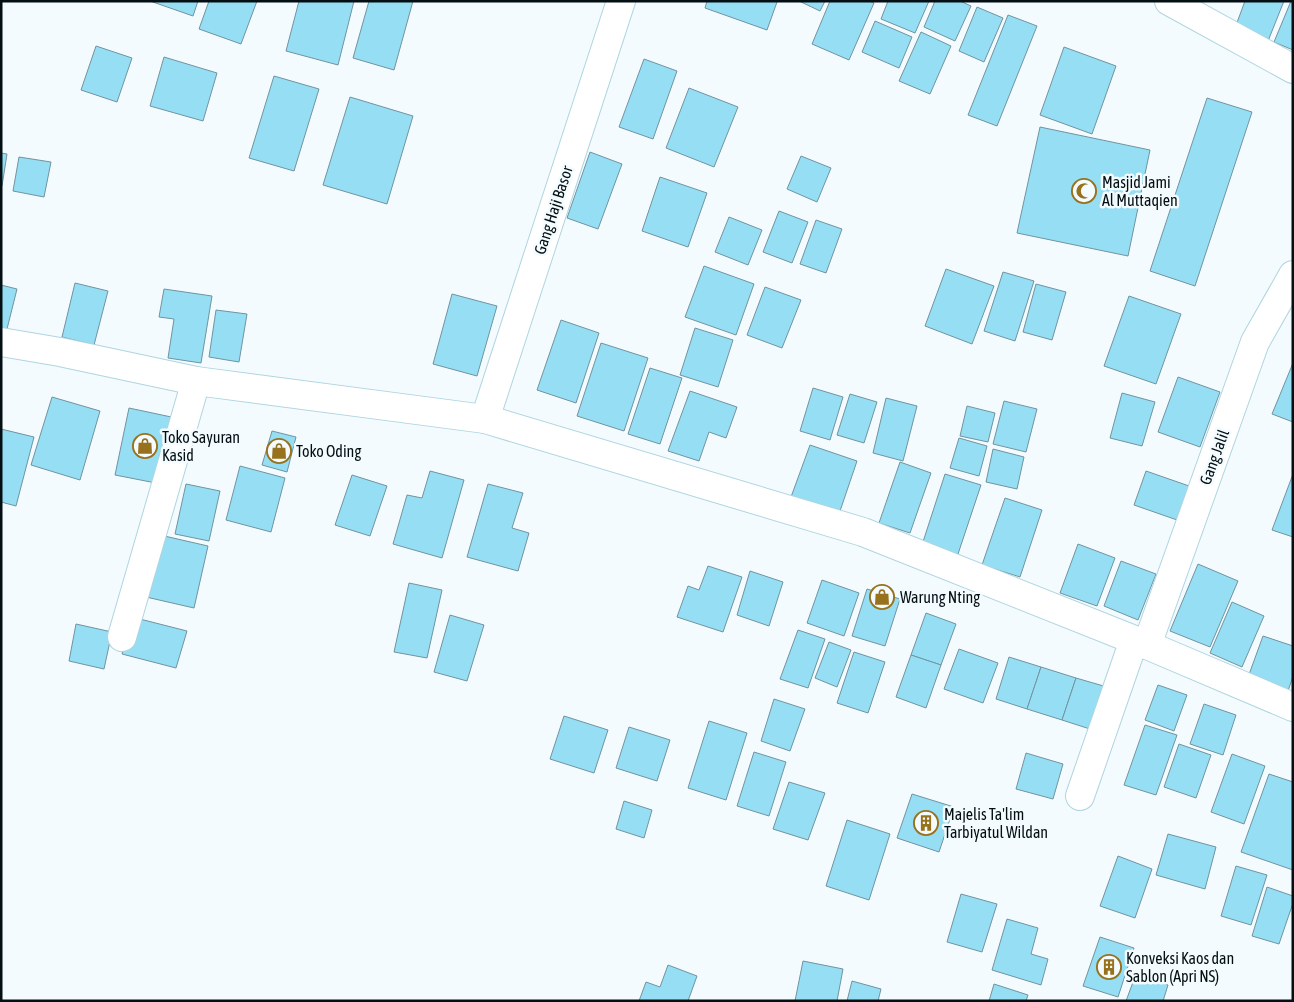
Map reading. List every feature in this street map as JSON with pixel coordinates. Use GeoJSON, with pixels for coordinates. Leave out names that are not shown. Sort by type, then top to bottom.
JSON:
{"type":"FeatureCollection","features":[{"type":"Feature","properties":{"kind":"street","name":"Gang Haji Basor"},"geometry":{"type":"LineString","coordinates":[[485,420],[621,1]]}},
{"type":"Feature","properties":{"kind":"street"},"geometry":{"type":"LineString","coordinates":[[1169,1],[1293,69]]}},
{"type":"Feature","properties":{"kind":"street","name":"Gang Jalil"},"geometry":{"type":"LineString","coordinates":[[1080,796],[1141,642],[1255,342],[1293,275]]}},
{"type":"Feature","properties":{"kind":"street"},"geometry":{"type":"LineString","coordinates":[[1,342],[60,352],[196,381],[485,420],[863,532],[1141,642],[1293,707]]}},
{"type":"Feature","properties":{"kind":"street"},"geometry":{"type":"LineString","coordinates":[[122,637],[196,381]]}},
{"type":"Feature","properties":{"kind":"building"},"geometry":{"type":"Polygon","coordinates":[[[150,1],[198,1],[193,16],[150,1]]]}},
{"type":"Feature","properties":{"kind":"building"},"geometry":{"type":"Polygon","coordinates":[[[209,1],[257,1],[241,44],[199,29],[209,1]]]}},
{"type":"Feature","properties":{"kind":"building"},"geometry":{"type":"Polygon","coordinates":[[[299,1],[354,1],[338,65],[286,51],[299,1]]]}},
{"type":"Feature","properties":{"kind":"building"},"geometry":{"type":"Polygon","coordinates":[[[369,1],[413,1],[394,70],[353,58],[369,1]]]}},
{"type":"Feature","properties":{"kind":"building"},"geometry":{"type":"Polygon","coordinates":[[[707,1],[777,2],[767,30],[705,8],[707,1]]]}},
{"type":"Feature","properties":{"kind":"building"},"geometry":{"type":"Polygon","coordinates":[[[799,1],[825,1],[820,11],[799,1]]]}},
{"type":"Feature","properties":{"kind":"building"},"geometry":{"type":"Polygon","coordinates":[[[830,1],[869,1],[874,3],[849,60],[812,44],[830,1]]]}},
{"type":"Feature","properties":{"kind":"building"},"geometry":{"type":"Polygon","coordinates":[[[888,1],[929,1],[915,33],[881,19],[888,1]]]}},
{"type":"Feature","properties":{"kind":"building"},"geometry":{"type":"Polygon","coordinates":[[[935,1],[960,1],[971,6],[955,41],[924,27],[935,1]]]}},
{"type":"Feature","properties":{"kind":"building"},"geometry":{"type":"Polygon","coordinates":[[[1245,1],[1284,1],[1268,41],[1235,28],[1245,1]]]}},
{"type":"Feature","properties":{"kind":"building"},"geometry":{"type":"Polygon","coordinates":[[[1291,1],[1293,1],[1293,50],[1274,42],[1291,1]]]}},
{"type":"Feature","properties":{"kind":"building"},"geometry":{"type":"Polygon","coordinates":[[[977,7],[1003,18],[984,62],[959,51],[977,7]]]}},
{"type":"Feature","properties":{"kind":"building"},"geometry":{"type":"Polygon","coordinates":[[[1008,15],[1037,26],[997,126],[968,115],[1008,15]]]}},
{"type":"Feature","properties":{"kind":"building"},"geometry":{"type":"Polygon","coordinates":[[[875,21],[912,37],[899,68],[862,52],[875,21]]]}},
{"type":"Feature","properties":{"kind":"building"},"geometry":{"type":"Polygon","coordinates":[[[921,32],[951,46],[930,94],[899,81],[921,32]]]}},
{"type":"Feature","properties":{"kind":"building"},"geometry":{"type":"Polygon","coordinates":[[[96,46],[132,58],[117,102],[81,90],[96,46]]]}},
{"type":"Feature","properties":{"kind":"building"},"geometry":{"type":"Polygon","coordinates":[[[1064,47],[1116,66],[1092,134],[1040,115],[1064,47]]]}},
{"type":"Feature","properties":{"kind":"building"},"geometry":{"type":"Polygon","coordinates":[[[164,57],[217,73],[203,121],[150,106],[164,57]]]}},
{"type":"Feature","properties":{"kind":"building"},"geometry":{"type":"Polygon","coordinates":[[[644,59],[677,71],[653,139],[619,127],[644,59]]]}},
{"type":"Feature","properties":{"kind":"building"},"geometry":{"type":"Polygon","coordinates":[[[274,76],[319,89],[294,171],[249,158],[274,76]]]}},
{"type":"Feature","properties":{"kind":"building"},"geometry":{"type":"Polygon","coordinates":[[[689,88],[738,107],[714,167],[666,148],[689,88]]]}},
{"type":"Feature","properties":{"kind":"building"},"geometry":{"type":"Polygon","coordinates":[[[350,97],[413,116],[387,204],[323,185],[350,97]]]}},
{"type":"Feature","properties":{"kind":"building"},"geometry":{"type":"Polygon","coordinates":[[[1207,98],[1252,112],[1195,286],[1150,271],[1207,98]]]}},
{"type":"Feature","properties":{"kind":"building","name":"Masjid Jami Al Muttaqien"},"geometry":{"type":"Polygon","coordinates":[[[1040,127],[1150,150],[1128,256],[1017,233],[1040,127]]]}},
{"type":"Feature","properties":{"kind":"building"},"geometry":{"type":"Polygon","coordinates":[[[590,152],[622,164],[598,229],[567,218],[590,152]]]}},
{"type":"Feature","properties":{"kind":"building"},"geometry":{"type":"Polygon","coordinates":[[[1,153],[7,154],[2,186],[1,185],[1,153]]]}},
{"type":"Feature","properties":{"kind":"building"},"geometry":{"type":"Polygon","coordinates":[[[801,156],[831,168],[817,202],[787,189],[801,156]]]}},
{"type":"Feature","properties":{"kind":"building"},"geometry":{"type":"Polygon","coordinates":[[[19,157],[51,162],[44,197],[13,191],[19,157]]]}},
{"type":"Feature","properties":{"kind":"building"},"geometry":{"type":"Polygon","coordinates":[[[660,177],[707,193],[688,247],[642,231],[660,177]]]}},
{"type":"Feature","properties":{"kind":"building"},"geometry":{"type":"Polygon","coordinates":[[[779,211],[808,222],[792,263],[763,252],[779,211]]]}},
{"type":"Feature","properties":{"kind":"building"},"geometry":{"type":"Polygon","coordinates":[[[729,217],[762,230],[748,265],[715,252],[729,217]]]}},
{"type":"Feature","properties":{"kind":"building"},"geometry":{"type":"Polygon","coordinates":[[[816,220],[842,229],[826,273],[800,264],[816,220]]]}},
{"type":"Feature","properties":{"kind":"building"},"geometry":{"type":"Polygon","coordinates":[[[704,266],[754,284],[736,335],[685,317],[704,266]]]}},
{"type":"Feature","properties":{"kind":"building"},"geometry":{"type":"Polygon","coordinates":[[[946,269],[994,286],[972,344],[925,326],[946,269]]]}},
{"type":"Feature","properties":{"kind":"building"},"geometry":{"type":"Polygon","coordinates":[[[1003,272],[1034,281],[1015,341],[984,331],[1003,272]]]}},
{"type":"Feature","properties":{"kind":"building"},"geometry":{"type":"Polygon","coordinates":[[[75,283],[108,291],[94,345],[62,337],[75,283]]]}},
{"type":"Feature","properties":{"kind":"building"},"geometry":{"type":"Polygon","coordinates":[[[1036,284],[1066,292],[1052,340],[1023,332],[1036,284]]]}},
{"type":"Feature","properties":{"kind":"building"},"geometry":{"type":"Polygon","coordinates":[[[1,285],[17,289],[5,337],[1,337],[1,285]]]}},
{"type":"Feature","properties":{"kind":"building"},"geometry":{"type":"Polygon","coordinates":[[[765,287],[801,300],[782,348],[747,335],[765,287]]]}},
{"type":"Feature","properties":{"kind":"building"},"geometry":{"type":"Polygon","coordinates":[[[164,289],[212,296],[201,363],[168,358],[174,319],[159,317],[164,289]]]}},
{"type":"Feature","properties":{"kind":"building"},"geometry":{"type":"Polygon","coordinates":[[[452,294],[497,306],[477,376],[433,364],[452,294]]]}},
{"type":"Feature","properties":{"kind":"building"},"geometry":{"type":"Polygon","coordinates":[[[1129,296],[1181,314],[1156,384],[1104,366],[1129,296]]]}},
{"type":"Feature","properties":{"kind":"building"},"geometry":{"type":"Polygon","coordinates":[[[216,310],[247,314],[239,362],[209,357],[216,310]]]}},
{"type":"Feature","properties":{"kind":"building"},"geometry":{"type":"Polygon","coordinates":[[[561,320],[599,333],[576,403],[537,390],[561,320]]]}},
{"type":"Feature","properties":{"kind":"building"},"geometry":{"type":"Polygon","coordinates":[[[695,328],[733,340],[718,387],[680,375],[695,328]]]}},
{"type":"Feature","properties":{"kind":"building"},"geometry":{"type":"Polygon","coordinates":[[[601,343],[648,358],[624,431],[577,416],[601,343]]]}},
{"type":"Feature","properties":{"kind":"building"},"geometry":{"type":"Polygon","coordinates":[[[1293,363],[1293,422],[1272,414],[1293,363]]]}},
{"type":"Feature","properties":{"kind":"building"},"geometry":{"type":"Polygon","coordinates":[[[650,368],[682,378],[660,444],[628,434],[650,368]]]}},
{"type":"Feature","properties":{"kind":"building"},"geometry":{"type":"Polygon","coordinates":[[[1178,377],[1220,392],[1200,447],[1158,432],[1178,377]]]}},
{"type":"Feature","properties":{"kind":"building"},"geometry":{"type":"Polygon","coordinates":[[[813,388],[843,397],[830,440],[800,431],[813,388]]]}},
{"type":"Feature","properties":{"kind":"building"},"geometry":{"type":"Polygon","coordinates":[[[690,391],[737,407],[726,438],[709,432],[699,461],[668,451],[690,391]]]}},
{"type":"Feature","properties":{"kind":"building"},"geometry":{"type":"Polygon","coordinates":[[[1122,393],[1155,402],[1142,446],[1110,438],[1122,393]]]}},
{"type":"Feature","properties":{"kind":"building"},"geometry":{"type":"Polygon","coordinates":[[[850,394],[877,402],[864,443],[837,435],[850,394]]]}},
{"type":"Feature","properties":{"kind":"building"},"geometry":{"type":"Polygon","coordinates":[[[52,397],[100,411],[80,480],[31,465],[52,397]]]}},
{"type":"Feature","properties":{"kind":"building"},"geometry":{"type":"Polygon","coordinates":[[[886,398],[917,406],[903,461],[873,453],[886,398]]]}},
{"type":"Feature","properties":{"kind":"building"},"geometry":{"type":"Polygon","coordinates":[[[1004,401],[1037,409],[1026,452],[993,444],[1004,401]]]}},
{"type":"Feature","properties":{"kind":"building"},"geometry":{"type":"Polygon","coordinates":[[[967,406],[995,413],[988,442],[960,436],[967,406]]]}},
{"type":"Feature","properties":{"kind":"building","name":"Toko Sayuran Kasid"},"geometry":{"type":"Polygon","coordinates":[[[129,408],[176,418],[161,484],[115,475],[129,408]]]}},
{"type":"Feature","properties":{"kind":"building"},"geometry":{"type":"Polygon","coordinates":[[[1,429],[34,437],[16,506],[1,502],[1,429]]]}},
{"type":"Feature","properties":{"kind":"building","name":"Toko Oding"},"geometry":{"type":"Polygon","coordinates":[[[272,431],[296,437],[287,472],[262,465],[272,431]]]}},
{"type":"Feature","properties":{"kind":"building"},"geometry":{"type":"Polygon","coordinates":[[[959,438],[987,446],[979,476],[950,468],[959,438]]]}},
{"type":"Feature","properties":{"kind":"building"},"geometry":{"type":"Polygon","coordinates":[[[810,445],[857,461],[839,514],[791,497],[810,445]]]}},
{"type":"Feature","properties":{"kind":"building"},"geometry":{"type":"Polygon","coordinates":[[[993,449],[1024,457],[1017,489],[986,482],[993,449]]]}},
{"type":"Feature","properties":{"kind":"building"},"geometry":{"type":"Polygon","coordinates":[[[900,462],[931,473],[910,533],[879,523],[900,462]]]}},
{"type":"Feature","properties":{"kind":"building"},"geometry":{"type":"Polygon","coordinates":[[[240,466],[285,478],[271,532],[226,520],[240,466]]]}},
{"type":"Feature","properties":{"kind":"building"},"geometry":{"type":"Polygon","coordinates":[[[430,471],[464,480],[442,558],[393,544],[407,495],[422,498],[430,471]]]}},
{"type":"Feature","properties":{"kind":"building"},"geometry":{"type":"Polygon","coordinates":[[[1146,471],[1192,487],[1180,521],[1134,505],[1146,471]]]}},
{"type":"Feature","properties":{"kind":"building"},"geometry":{"type":"Polygon","coordinates":[[[945,474],[981,485],[956,560],[921,548],[945,474]]]}},
{"type":"Feature","properties":{"kind":"building"},"geometry":{"type":"Polygon","coordinates":[[[1293,474],[1293,537],[1272,530],[1293,474]]]}},
{"type":"Feature","properties":{"kind":"building"},"geometry":{"type":"Polygon","coordinates":[[[352,475],[387,486],[370,536],[335,525],[352,475]]]}},
{"type":"Feature","properties":{"kind":"building"},"geometry":{"type":"Polygon","coordinates":[[[186,484],[220,491],[209,541],[175,534],[186,484]]]}},
{"type":"Feature","properties":{"kind":"building"},"geometry":{"type":"Polygon","coordinates":[[[488,484],[523,493],[512,528],[529,533],[518,571],[467,557],[488,484]]]}},
{"type":"Feature","properties":{"kind":"building"},"geometry":{"type":"Polygon","coordinates":[[[1005,498],[1042,510],[1020,577],[982,565],[1005,498]]]}},
{"type":"Feature","properties":{"kind":"building"},"geometry":{"type":"Polygon","coordinates":[[[160,535],[208,546],[194,608],[146,597],[160,535]]]}},
{"type":"Feature","properties":{"kind":"building"},"geometry":{"type":"Polygon","coordinates":[[[1078,544],[1115,558],[1097,606],[1060,593],[1078,544]]]}},
{"type":"Feature","properties":{"kind":"building"},"geometry":{"type":"Polygon","coordinates":[[[1121,561],[1156,574],[1138,620],[1104,606],[1121,561]]]}},
{"type":"Feature","properties":{"kind":"building"},"geometry":{"type":"Polygon","coordinates":[[[1198,564],[1238,581],[1210,647],[1170,631],[1198,564]]]}},
{"type":"Feature","properties":{"kind":"building"},"geometry":{"type":"Polygon","coordinates":[[[708,566],[742,577],[723,632],[677,617],[688,586],[699,590],[708,566]]]}},
{"type":"Feature","properties":{"kind":"building"},"geometry":{"type":"Polygon","coordinates":[[[750,571],[783,582],[769,626],[737,615],[750,571]]]}},
{"type":"Feature","properties":{"kind":"building"},"geometry":{"type":"Polygon","coordinates":[[[822,580],[859,593],[844,636],[807,623],[822,580]]]}},
{"type":"Feature","properties":{"kind":"building"},"geometry":{"type":"Polygon","coordinates":[[[409,583],[442,590],[427,658],[394,652],[409,583]]]}},
{"type":"Feature","properties":{"kind":"building"},"geometry":{"type":"Polygon","coordinates":[[[867,589],[900,599],[885,646],[852,636],[867,589]]]}},
{"type":"Feature","properties":{"kind":"building"},"geometry":{"type":"Polygon","coordinates":[[[1232,602],[1264,616],[1242,667],[1210,653],[1232,602]]]}},
{"type":"Feature","properties":{"kind":"building"},"geometry":{"type":"Polygon","coordinates":[[[926,613],[956,624],[941,665],[911,655],[926,613]]]}},
{"type":"Feature","properties":{"kind":"building"},"geometry":{"type":"Polygon","coordinates":[[[450,615],[484,625],[467,681],[434,672],[450,615]]]}},
{"type":"Feature","properties":{"kind":"building"},"geometry":{"type":"Polygon","coordinates":[[[132,617],[187,631],[176,668],[122,654],[132,617]]]}},
{"type":"Feature","properties":{"kind":"building"},"geometry":{"type":"Polygon","coordinates":[[[76,624],[112,632],[104,669],[69,661],[76,624]]]}},
{"type":"Feature","properties":{"kind":"building"},"geometry":{"type":"Polygon","coordinates":[[[798,630],[825,639],[808,688],[780,679],[798,630]]]}},
{"type":"Feature","properties":{"kind":"building"},"geometry":{"type":"Polygon","coordinates":[[[1263,636],[1293,646],[1293,676],[1287,694],[1247,680],[1263,636]]]}},
{"type":"Feature","properties":{"kind":"building"},"geometry":{"type":"Polygon","coordinates":[[[829,642],[851,650],[837,687],[815,678],[829,642]]]}},
{"type":"Feature","properties":{"kind":"building"},"geometry":{"type":"Polygon","coordinates":[[[959,649],[998,663],[983,703],[944,689],[959,649]]]}},
{"type":"Feature","properties":{"kind":"building"},"geometry":{"type":"Polygon","coordinates":[[[854,652],[885,662],[868,713],[837,703],[854,652]]]}},
{"type":"Feature","properties":{"kind":"building"},"geometry":{"type":"Polygon","coordinates":[[[911,655],[941,665],[926,708],[896,697],[911,655]]]}},
{"type":"Feature","properties":{"kind":"building"},"geometry":{"type":"Polygon","coordinates":[[[1009,657],[1041,667],[1027,709],[996,699],[1009,657]]]}},
{"type":"Feature","properties":{"kind":"building"},"geometry":{"type":"Polygon","coordinates":[[[1041,667],[1076,678],[1062,720],[1027,709],[1041,667]]]}},
{"type":"Feature","properties":{"kind":"building"},"geometry":{"type":"Polygon","coordinates":[[[1076,678],[1107,687],[1093,730],[1062,720],[1076,678]]]}},
{"type":"Feature","properties":{"kind":"building"},"geometry":{"type":"Polygon","coordinates":[[[1158,685],[1187,695],[1174,731],[1145,720],[1158,685]]]}},
{"type":"Feature","properties":{"kind":"building"},"geometry":{"type":"Polygon","coordinates":[[[774,699],[805,709],[790,751],[761,741],[774,699]]]}},
{"type":"Feature","properties":{"kind":"building"},"geometry":{"type":"Polygon","coordinates":[[[1204,704],[1236,715],[1223,755],[1190,744],[1204,704]]]}},
{"type":"Feature","properties":{"kind":"building"},"geometry":{"type":"Polygon","coordinates":[[[564,716],[608,730],[594,773],[550,759],[564,716]]]}},
{"type":"Feature","properties":{"kind":"building"},"geometry":{"type":"Polygon","coordinates":[[[709,721],[747,733],[726,800],[688,788],[709,721]]]}},
{"type":"Feature","properties":{"kind":"building"},"geometry":{"type":"Polygon","coordinates":[[[1145,725],[1177,735],[1156,795],[1124,785],[1145,725]]]}},
{"type":"Feature","properties":{"kind":"building"},"geometry":{"type":"Polygon","coordinates":[[[629,727],[670,740],[657,781],[616,768],[629,727]]]}},
{"type":"Feature","properties":{"kind":"building"},"geometry":{"type":"Polygon","coordinates":[[[1179,744],[1211,755],[1196,798],[1164,787],[1179,744]]]}},
{"type":"Feature","properties":{"kind":"building"},"geometry":{"type":"Polygon","coordinates":[[[754,752],[786,762],[769,816],[737,806],[754,752]]]}},
{"type":"Feature","properties":{"kind":"building"},"geometry":{"type":"Polygon","coordinates":[[[1026,753],[1063,764],[1053,799],[1016,789],[1026,753]]]}},
{"type":"Feature","properties":{"kind":"building"},"geometry":{"type":"Polygon","coordinates":[[[1232,754],[1265,766],[1244,824],[1211,812],[1232,754]]]}},
{"type":"Feature","properties":{"kind":"building"},"geometry":{"type":"Polygon","coordinates":[[[1269,774],[1293,782],[1293,870],[1241,852],[1269,774]]]}},
{"type":"Feature","properties":{"kind":"building"},"geometry":{"type":"Polygon","coordinates":[[[789,782],[825,793],[808,840],[773,829],[789,782]]]}},
{"type":"Feature","properties":{"kind":"building","name":"Majelis Ta'lim Tarbiyatul Wildan"},"geometry":{"type":"Polygon","coordinates":[[[912,794],[954,807],[939,852],[897,838],[912,794]]]}},
{"type":"Feature","properties":{"kind":"building"},"geometry":{"type":"Polygon","coordinates":[[[624,801],[652,810],[644,838],[616,829],[624,801]]]}},
{"type":"Feature","properties":{"kind":"building"},"geometry":{"type":"Polygon","coordinates":[[[847,820],[890,834],[869,900],[826,886],[847,820]]]}},
{"type":"Feature","properties":{"kind":"building"},"geometry":{"type":"Polygon","coordinates":[[[1168,834],[1216,847],[1205,889],[1156,875],[1168,834]]]}},
{"type":"Feature","properties":{"kind":"building"},"geometry":{"type":"Polygon","coordinates":[[[1118,856],[1152,869],[1135,918],[1100,906],[1118,856]]]}},
{"type":"Feature","properties":{"kind":"building"},"geometry":{"type":"Polygon","coordinates":[[[1236,866],[1267,875],[1251,925],[1221,916],[1236,866]]]}},
{"type":"Feature","properties":{"kind":"building"},"geometry":{"type":"Polygon","coordinates":[[[1267,887],[1293,896],[1293,903],[1279,944],[1252,936],[1267,887]]]}},
{"type":"Feature","properties":{"kind":"building"},"geometry":{"type":"Polygon","coordinates":[[[961,894],[997,904],[982,952],[947,942],[961,894]]]}},
{"type":"Feature","properties":{"kind":"building"},"geometry":{"type":"Polygon","coordinates":[[[1007,919],[1038,928],[1031,954],[1048,959],[1041,985],[992,970],[1007,919]]]}},
{"type":"Feature","properties":{"kind":"building","name":"Konveksi Kaos dan Sablon (Apri NS)"},"geometry":{"type":"Polygon","coordinates":[[[1100,937],[1134,948],[1118,997],[1083,986],[1100,937]]]}},
{"type":"Feature","properties":{"kind":"building"},"geometry":{"type":"Polygon","coordinates":[[[803,961],[843,969],[837,1001],[795,1001],[803,961]]]}},
{"type":"Feature","properties":{"kind":"building"},"geometry":{"type":"Polygon","coordinates":[[[668,965],[697,976],[688,1001],[639,1001],[646,982],[660,987],[668,965]]]}},
{"type":"Feature","properties":{"kind":"building"},"geometry":{"type":"Polygon","coordinates":[[[1136,974],[1168,985],[1163,1001],[1126,1001],[1136,974]]]}},
{"type":"Feature","properties":{"kind":"building"},"geometry":{"type":"Polygon","coordinates":[[[852,981],[881,989],[878,1001],[847,1001],[852,981]]]}},
{"type":"Feature","properties":{"kind":"building"},"geometry":{"type":"Polygon","coordinates":[[[994,984],[1028,995],[1026,1001],[989,1001],[994,984]]]}},
{"type":"Feature","properties":{"kind":"place","name":"Masjid Jami Al Muttaqien"},"geometry":{"type":"Point","coordinates":[1084,191]}},
{"type":"Feature","properties":{"kind":"place","name":"Toko Sayuran Kasid"},"geometry":{"type":"Point","coordinates":[145,446]}},
{"type":"Feature","properties":{"kind":"place","name":"Toko Oding"},"geometry":{"type":"Point","coordinates":[279,451]}},
{"type":"Feature","properties":{"kind":"place","name":"Warung Nting"},"geometry":{"type":"Point","coordinates":[882,597]}},
{"type":"Feature","properties":{"kind":"place","name":"Majelis Ta'lim Tarbiyatul Wildan"},"geometry":{"type":"Point","coordinates":[926,823]}},
{"type":"Feature","properties":{"kind":"place","name":"Konveksi Kaos dan Sablon (Apri NS)"},"geometry":{"type":"Point","coordinates":[1109,967]}}]}
